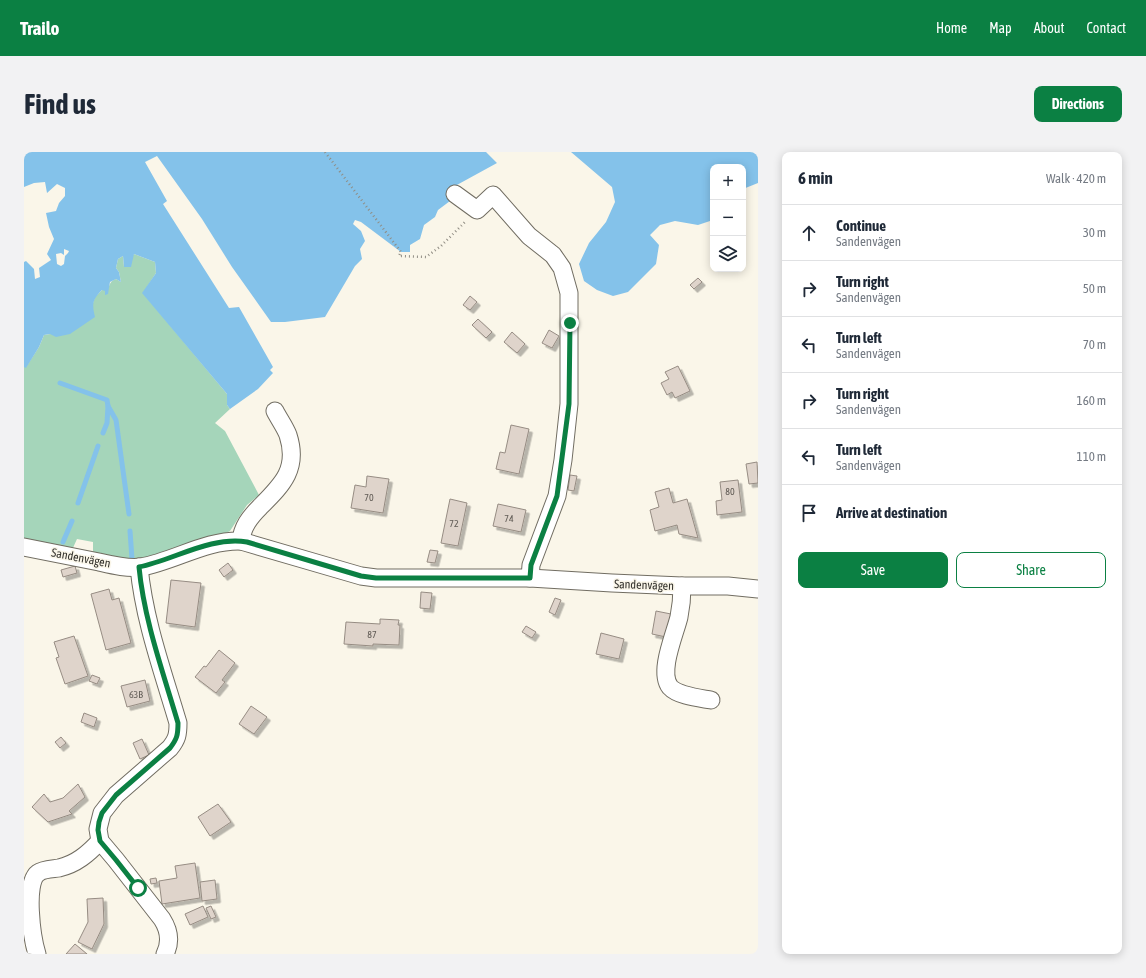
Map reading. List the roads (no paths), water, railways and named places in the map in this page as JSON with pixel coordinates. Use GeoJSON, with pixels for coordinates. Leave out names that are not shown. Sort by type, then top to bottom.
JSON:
{"type":"FeatureCollection","features":[{"type":"Feature","properties":{"kind":"street"},"geometry":{"type":"LineString","coordinates":[[455,194],[477,210],[493,195],[529,236],[553,255],[562,268],[569,293],[569,404],[562,460],[557,496],[531,565],[530,578]]}},
{"type":"Feature","properties":{"kind":"street"},"geometry":{"type":"LineString","coordinates":[[241,541],[242,532],[248,521],[279,488],[288,475],[291,460],[288,435],[275,411]]}},
{"type":"Feature","properties":{"kind":"street","name":"Sandenvägen"},"geometry":{"type":"LineString","coordinates":[[24,546],[119,566],[139,567],[155,564],[198,548],[221,542],[241,541],[361,576],[376,578],[530,578],[682,586],[728,586],[758,589]]}},
{"type":"Feature","properties":{"kind":"street"},"geometry":{"type":"LineString","coordinates":[[139,567],[140,586],[147,617],[178,723],[178,732],[176,740],[170,748],[116,795],[102,813],[98,830],[100,841],[162,919],[169,933],[167,950],[165,954]]}},
{"type":"Feature","properties":{"kind":"street"},"geometry":{"type":"LineString","coordinates":[[682,586],[682,600],[679,617],[666,664],[667,679],[670,686],[676,691],[689,696],[711,700]]}},
{"type":"Feature","properties":{"kind":"street"},"geometry":{"type":"LineString","coordinates":[[37,954],[30,919],[30,893],[31,883],[34,876],[41,871],[66,867],[77,862],[90,852],[100,841]]}},
{"type":"Feature","properties":{"kind":"water"},"geometry":{"type":"Polygon","coordinates":[[[24,152],[486,152],[497,163],[455,186],[454,198],[438,210],[435,217],[424,225],[420,239],[410,245],[410,252],[401,252],[361,222],[355,220],[353,224],[361,231],[365,241],[360,249],[362,259],[355,266],[325,317],[285,322],[271,322],[232,267],[202,219],[157,156],[145,162],[167,201],[163,204],[229,308],[239,307],[273,367],[270,370],[273,373],[258,389],[230,409],[227,405],[227,394],[142,293],[156,273],[155,262],[134,254],[131,267],[124,267],[123,256],[118,259],[116,268],[119,272],[121,282],[116,279],[110,282],[108,294],[105,295],[105,291],[102,290],[96,297],[93,305],[95,317],[70,334],[56,337],[50,334],[44,335],[39,347],[26,368],[24,367],[24,262],[26,261],[34,269],[35,279],[40,277],[39,268],[51,260],[47,254],[54,239],[49,227],[46,213],[56,211],[59,203],[65,196],[65,188],[57,184],[47,193],[45,182],[34,183],[24,187],[24,152]],[[64,249],[64,255],[61,253],[56,254],[57,264],[61,266],[64,264],[65,256],[69,251],[64,249]]]}},
{"type":"Feature","properties":{"kind":"water"},"geometry":{"type":"Polygon","coordinates":[[[571,152],[758,152],[758,183],[746,188],[746,164],[710,164],[710,221],[698,225],[675,221],[660,225],[650,235],[659,245],[656,264],[628,292],[613,296],[597,290],[584,281],[579,264],[589,243],[606,222],[615,202],[612,187],[571,152]]]}},
{"type":"Feature","properties":{"kind":"waterway"},"geometry":{"type":"LineString","coordinates":[[60,383],[107,400],[108,406],[116,420],[129,514]]}},
{"type":"Feature","properties":{"kind":"waterway"},"geometry":{"type":"LineString","coordinates":[[103,433],[107,423],[108,406]]}},
{"type":"Feature","properties":{"kind":"waterway"},"geometry":{"type":"LineString","coordinates":[[78,503],[98,446]]}},
{"type":"Feature","properties":{"kind":"waterway"},"geometry":{"type":"LineString","coordinates":[[63,542],[72,521]]}},
{"type":"Feature","properties":{"kind":"waterway"},"geometry":{"type":"LineString","coordinates":[[130,531],[132,559]]}}]}
